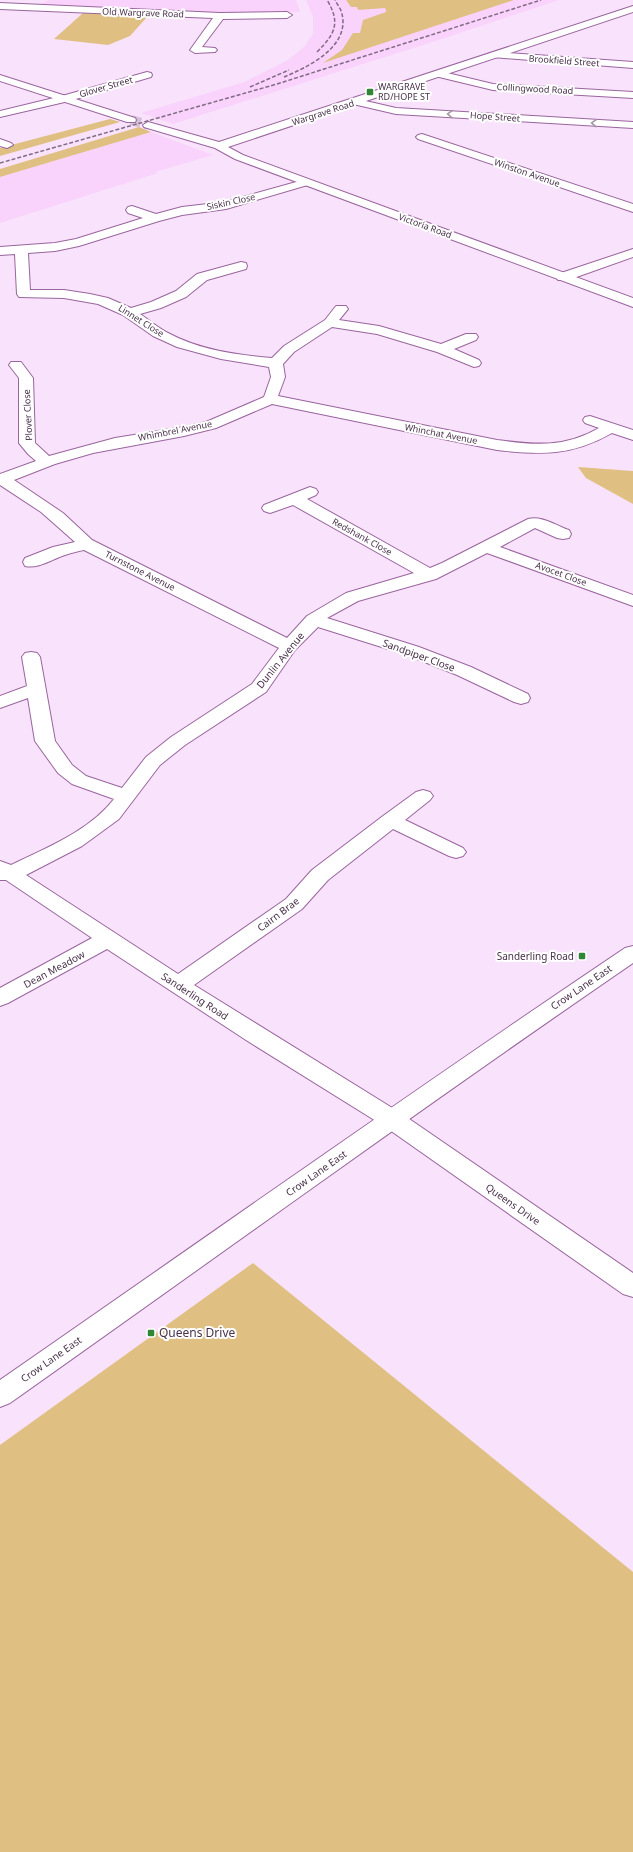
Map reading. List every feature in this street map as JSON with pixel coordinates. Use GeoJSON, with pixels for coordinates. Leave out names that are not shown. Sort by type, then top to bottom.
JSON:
{"type":"FeatureCollection","features":[{"type":"Feature","properties":{"kind":"street"},"geometry":{"type":"LineString","coordinates":[[628,0],[633,2]]}},
{"type":"Feature","properties":{"kind":"street"},"geometry":{"type":"LineString","coordinates":[[588,24],[605,14],[612,5]]}},
{"type":"Feature","properties":{"kind":"street","name":"Old Wargrave Road"},"geometry":{"type":"LineString","coordinates":[[0,6],[220,16],[287,15]]}},
{"type":"Feature","properties":{"kind":"street"},"geometry":{"type":"LineString","coordinates":[[9,16],[28,11],[30,8]]}},
{"type":"Feature","properties":{"kind":"street","name":"Wargrave Road"},"geometry":{"type":"LineString","coordinates":[[219,146],[357,102],[633,9]]}},
{"type":"Feature","properties":{"kind":"street"},"geometry":{"type":"LineString","coordinates":[[212,50],[193,53],[220,16]]}},
{"type":"Feature","properties":{"kind":"street","name":"Brookfield Street"},"geometry":{"type":"LineString","coordinates":[[495,55],[633,65]]}},
{"type":"Feature","properties":{"kind":"street","name":"Collingwood Road"},"geometry":{"type":"LineString","coordinates":[[439,74],[493,87],[633,95]]}},
{"type":"Feature","properties":{"kind":"street","name":"Glover Street"},"geometry":{"type":"LineString","coordinates":[[0,114],[65,99],[147,75]]}},
{"type":"Feature","properties":{"kind":"street"},"geometry":{"type":"LineString","coordinates":[[0,78],[132,120]]}},
{"type":"Feature","properties":{"kind":"street","name":"Hope Street"},"geometry":{"type":"LineString","coordinates":[[357,102],[396,111],[633,125]]}},
{"type":"Feature","properties":{"kind":"street"},"geometry":{"type":"LineString","coordinates":[[148,125],[219,146]]}},
{"type":"Feature","properties":{"kind":"street","name":"Winston Avenue"},"geometry":{"type":"LineString","coordinates":[[422,137],[633,208]]}},
{"type":"Feature","properties":{"kind":"street","name":"Victoria Road"},"geometry":{"type":"LineString","coordinates":[[219,146],[232,154],[633,303]]}},
{"type":"Feature","properties":{"kind":"street","name":"Siskin Close"},"geometry":{"type":"LineString","coordinates":[[21,250],[55,247],[97,237],[155,218],[182,211],[226,205],[307,182]]}},
{"type":"Feature","properties":{"kind":"street"},"geometry":{"type":"LineString","coordinates":[[132,210],[155,218]]}},
{"type":"Feature","properties":{"kind":"street"},"geometry":{"type":"LineString","coordinates":[[0,251],[21,250]]}},
{"type":"Feature","properties":{"kind":"street","name":"Linnet Close"},"geometry":{"type":"LineString","coordinates":[[21,250],[24,294],[79,295],[99,299],[129,313],[167,338],[240,360],[276,363]]}},
{"type":"Feature","properties":{"kind":"street"},"geometry":{"type":"LineString","coordinates":[[563,277],[633,253]]}},
{"type":"Feature","properties":{"kind":"street"},"geometry":{"type":"LineString","coordinates":[[129,313],[156,305],[181,294],[202,277],[244,265]]}},
{"type":"Feature","properties":{"kind":"street"},"geometry":{"type":"LineString","coordinates":[[270,399],[278,378],[276,363],[289,349],[330,323],[341,308]]}},
{"type":"Feature","properties":{"kind":"street"},"geometry":{"type":"LineString","coordinates":[[330,323],[379,330],[442,349],[474,363]]}},
{"type":"Feature","properties":{"kind":"street"},"geometry":{"type":"LineString","coordinates":[[442,349],[471,337]]}},
{"type":"Feature","properties":{"kind":"street","name":"Plover Close"},"geometry":{"type":"LineString","coordinates":[[16,365],[26,378],[27,443],[33,451],[46,461]]}},
{"type":"Feature","properties":{"kind":"street","name":"Whinchat Avenue"},"geometry":{"type":"LineString","coordinates":[[270,399],[489,443],[519,447],[560,447],[578,444],[611,427]]}},
{"type":"Feature","properties":{"kind":"street","name":"Whimbrel Avenue"},"geometry":{"type":"LineString","coordinates":[[1,480],[46,461],[102,445],[170,434],[210,425],[242,413],[270,399]]}},
{"type":"Feature","properties":{"kind":"street"},"geometry":{"type":"LineString","coordinates":[[590,420],[633,435]]}},
{"type":"Feature","properties":{"kind":"street","name":"Turnstone Avenue"},"geometry":{"type":"LineString","coordinates":[[1,480],[40,502],[73,530],[86,544],[289,646]]}},
{"type":"Feature","properties":{"kind":"street"},"geometry":{"type":"LineString","coordinates":[[270,508],[310,492]]}},
{"type":"Feature","properties":{"kind":"street","name":"Redshank Close"},"geometry":{"type":"LineString","coordinates":[[294,499],[430,575]]}},
{"type":"Feature","properties":{"kind":"street","name":"Dunlin Avenue"},"geometry":{"type":"LineString","coordinates":[[3,872],[75,842],[112,815],[153,761],[178,741],[259,688],[289,646],[313,620],[334,605],[352,597],[430,575],[488,548],[534,522],[563,534]]}},
{"type":"Feature","properties":{"kind":"street"},"geometry":{"type":"LineString","coordinates":[[31,562],[59,551],[86,544]]}},
{"type":"Feature","properties":{"kind":"street","name":"Avocet Close"},"geometry":{"type":"LineString","coordinates":[[488,548],[633,600]]}},
{"type":"Feature","properties":{"kind":"street","name":"Sandpiper Close"},"geometry":{"type":"LineString","coordinates":[[313,620],[413,651],[464,671],[521,698]]}},
{"type":"Feature","properties":{"kind":"street"},"geometry":{"type":"LineString","coordinates":[[31,657],[45,741],[65,770],[79,780],[126,796]]}},
{"type":"Feature","properties":{"kind":"street"},"geometry":{"type":"LineString","coordinates":[[0,702],[36,689]]}},
{"type":"Feature","properties":{"kind":"street","name":"Cairn Brae"},"geometry":{"type":"LineString","coordinates":[[178,985],[294,904],[320,875],[423,796]]}},
{"type":"Feature","properties":{"kind":"street"},"geometry":{"type":"LineString","coordinates":[[390,820],[456,852]]}},
{"type":"Feature","properties":{"kind":"street","name":"Sanderling Road"},"geometry":{"type":"LineString","coordinates":[[3,872],[178,985],[393,1120]]}},
{"type":"Feature","properties":{"kind":"street","name":"Dean Meadow"},"geometry":{"type":"LineString","coordinates":[[0,998],[108,940]]}},
{"type":"Feature","properties":{"kind":"street","name":"Crow Lane East"},"geometry":{"type":"LineString","coordinates":[[0,1395],[393,1120],[475,1060],[633,953]]}},
{"type":"Feature","properties":{"kind":"street","name":"Queens Drive"},"geometry":{"type":"LineString","coordinates":[[393,1120],[633,1287]]}},
{"type":"Feature","properties":{"kind":"shaded area"},"geometry":{"type":"Polygon","coordinates":[[[49,0],[296,0],[300,12],[162,12],[35,6],[49,0]]]}},
{"type":"Feature","properties":{"kind":"shaded area"},"geometry":{"type":"Polygon","coordinates":[[[306,0],[559,0],[442,39],[173,124],[141,113],[244,82],[288,60],[304,47],[313,34],[313,17],[306,0]]]}},
{"type":"Feature","properties":{"kind":"shaded area"},"geometry":{"type":"Polygon","coordinates":[[[346,0],[514,0],[323,63],[342,50],[353,33],[360,33],[363,20],[386,12],[385,8],[358,10],[357,7],[351,7],[346,0]]]}},
{"type":"Feature","properties":{"kind":"shaded area"},"geometry":{"type":"Polygon","coordinates":[[[83,13],[147,17],[130,36],[108,45],[54,39],[83,13]]]}},
{"type":"Feature","properties":{"kind":"shaded area"},"geometry":{"type":"Polygon","coordinates":[[[110,119],[120,122],[0,156],[0,148],[110,119]]]}},
{"type":"Feature","properties":{"kind":"shaded area"},"geometry":{"type":"Polygon","coordinates":[[[139,127],[151,132],[0,177],[0,169],[139,127]]]}},
{"type":"Feature","properties":{"kind":"shaded area"},"geometry":{"type":"Polygon","coordinates":[[[151,132],[213,155],[155,172],[158,173],[0,223],[0,177],[151,132]]]}},
{"type":"Feature","properties":{"kind":"shaded area"},"geometry":{"type":"Polygon","coordinates":[[[578,467],[633,471],[633,504],[586,478],[578,467]]]}},
{"type":"Feature","properties":{"kind":"shaded area"},"geometry":{"type":"Polygon","coordinates":[[[253,1263],[633,1572],[633,1852],[0,1852],[0,1445],[253,1263]]]}},
{"type":"Feature","properties":{"kind":"tunnel"},"geometry":{"type":"LineString","coordinates":[[131,120],[148,125]]}},
{"type":"Feature","properties":{"kind":"railway"},"geometry":{"type":"LineString","coordinates":[[317,52],[328,40],[334,28],[334,15],[327,0]]}},
{"type":"Feature","properties":{"kind":"railway"},"geometry":{"type":"LineString","coordinates":[[284,77],[304,68],[325,54],[340,36],[343,26],[342,14],[335,0]]}},
{"type":"Feature","properties":{"kind":"railway"},"geometry":{"type":"LineString","coordinates":[[0,163],[277,84],[541,0]]}},
{"type":"Feature","properties":{"kind":"railway"},"geometry":{"type":"LineString","coordinates":[[250,87],[289,70]]}},
{"type":"Feature","properties":{"kind":"place","name":"WARGRAVE RD/HOPE ST"},"geometry":{"type":"Point","coordinates":[370,92]}},
{"type":"Feature","properties":{"kind":"place","name":"Sanderling Road"},"geometry":{"type":"Point","coordinates":[582,956]}},
{"type":"Feature","properties":{"kind":"place","name":"Queens Drive"},"geometry":{"type":"Point","coordinates":[151,1333]}}]}
